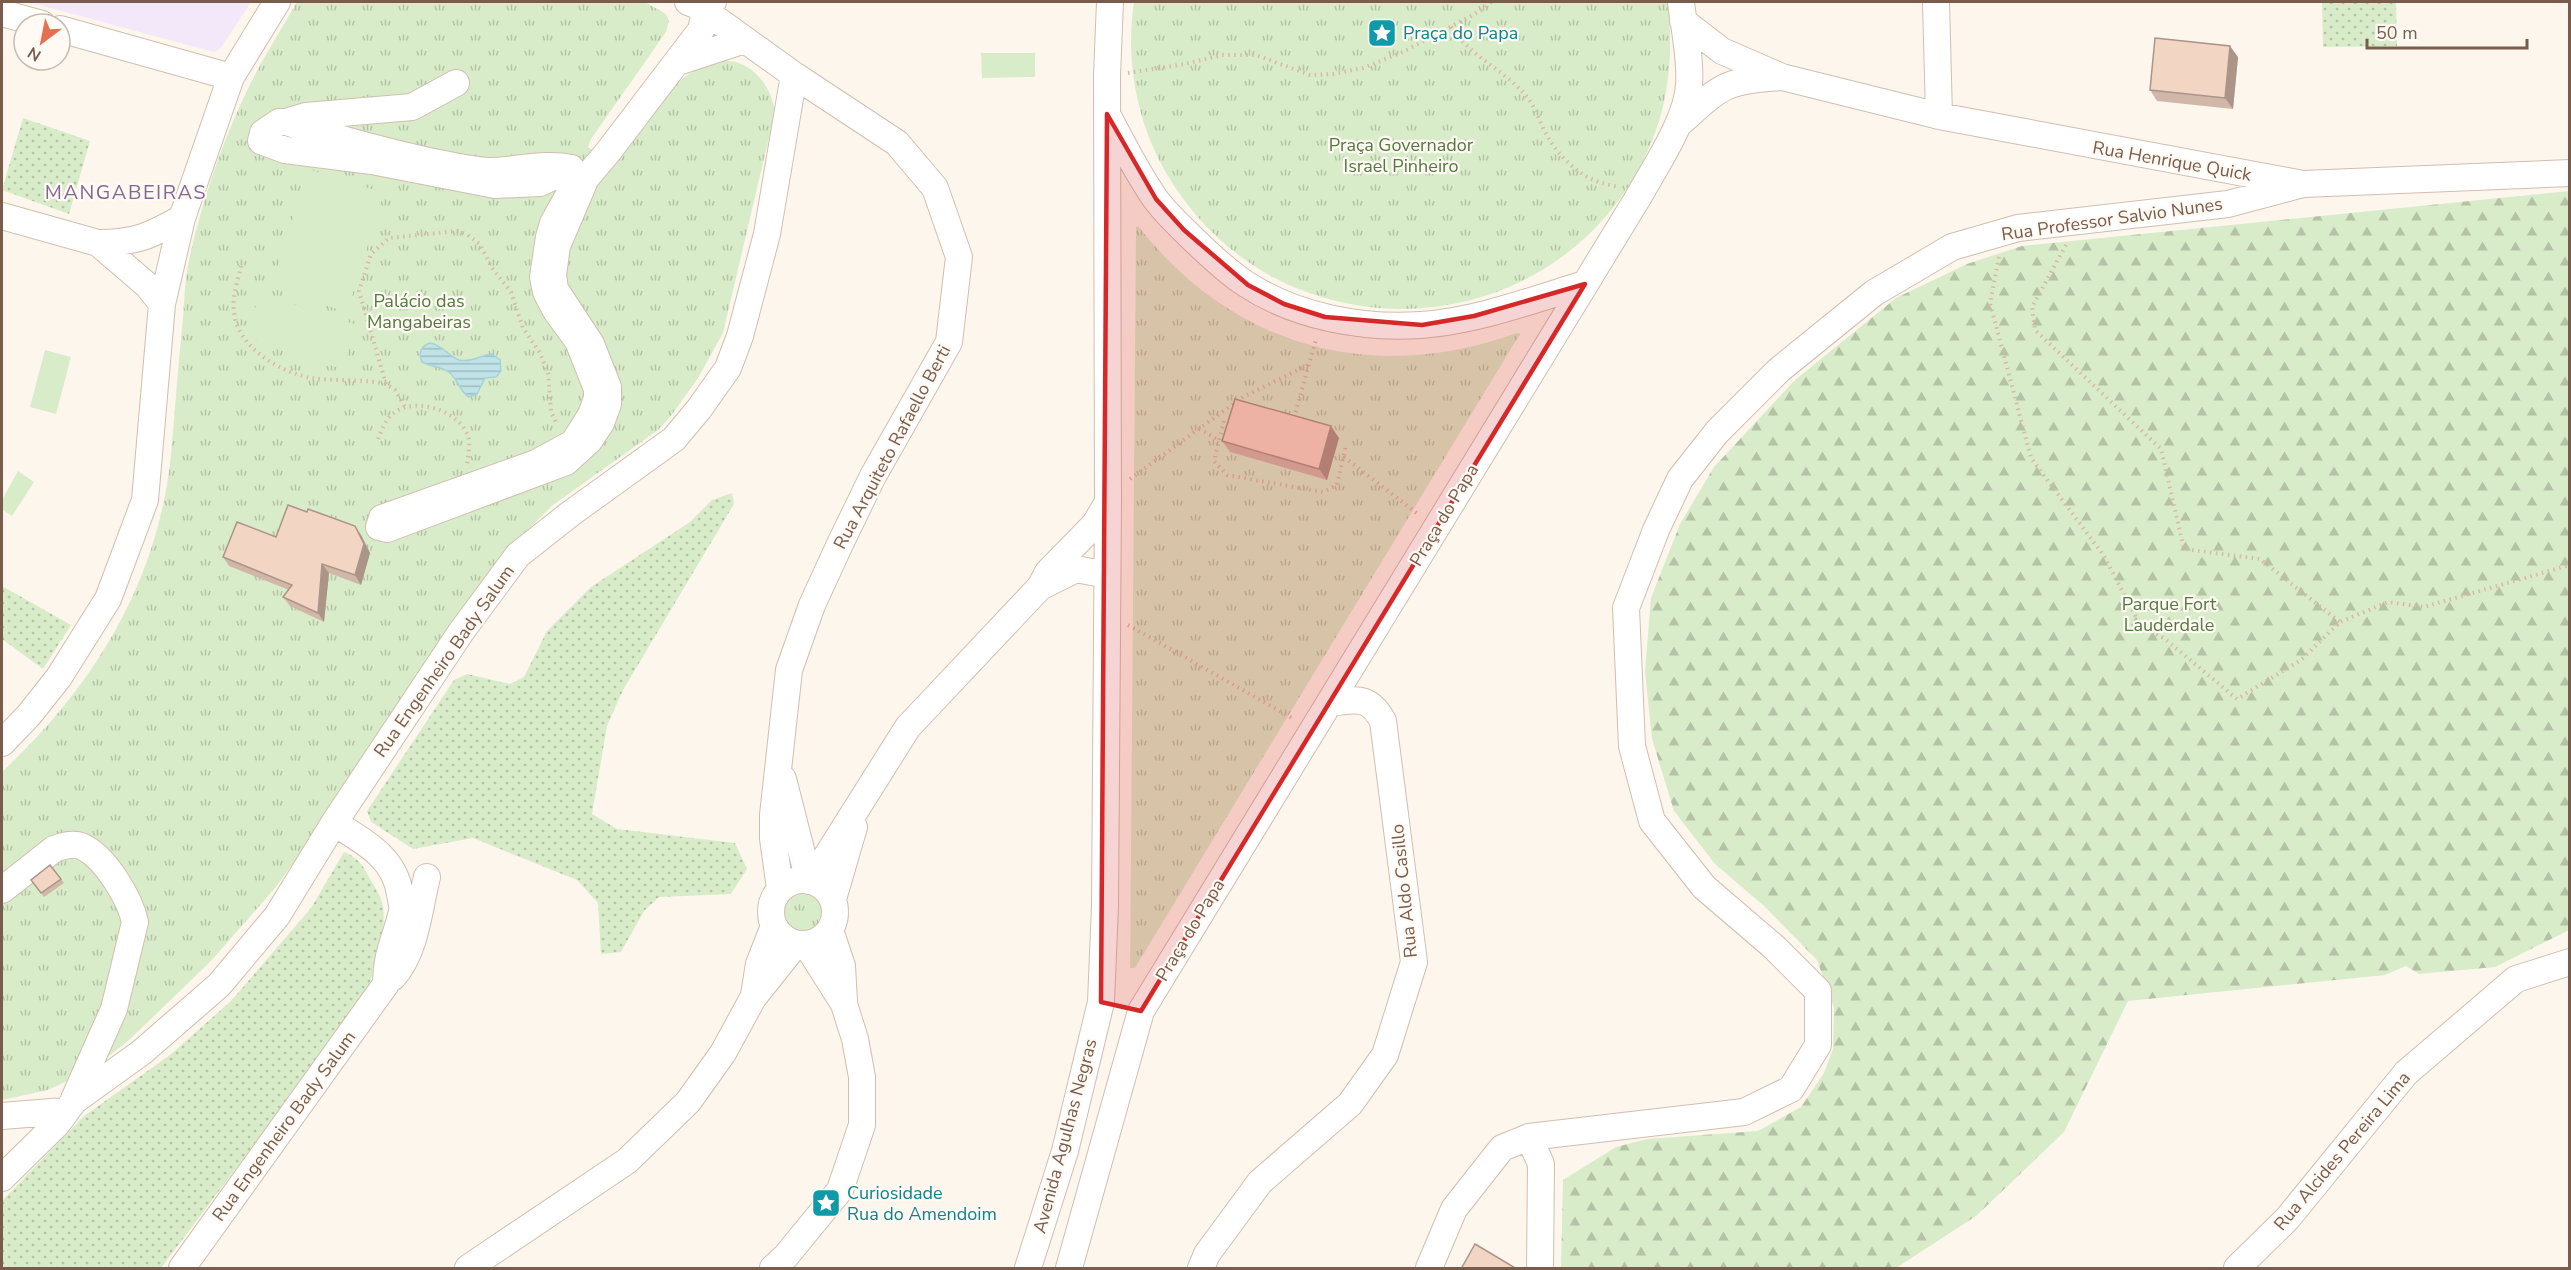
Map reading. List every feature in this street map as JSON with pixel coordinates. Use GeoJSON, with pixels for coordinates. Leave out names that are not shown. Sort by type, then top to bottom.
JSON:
{"type":"FeatureCollection","features":[{"type":"Feature","properties":{"kind":"street"},"geometry":{"type":"LineString","coordinates":[[2,743],[29,715],[59,677],[108,599],[145,500],[162,304],[182,219],[231,77],[277,2]]}},
{"type":"Feature","properties":{"kind":"street"},"geometry":{"type":"LineString","coordinates":[[1069,1269],[1141,1011],[1101,1002],[1105,906],[1108,502],[1107,75],[1110,2]]}},
{"type":"Feature","properties":{"kind":"street"},"geometry":{"type":"LineString","coordinates":[[1936,2],[1939,117]]}},
{"type":"Feature","properties":{"kind":"street"},"geometry":{"type":"LineString","coordinates":[[702,5],[580,166],[579,173],[557,246],[553,274],[555,288],[561,301],[591,344],[608,387],[608,404],[601,423],[578,453],[557,466],[387,529],[379,527],[382,518],[537,463],[568,446],[591,415],[597,398],[597,389],[578,341],[550,302],[543,278],[553,223],[579,173],[678,62],[701,30],[702,5]]}},
{"type":"Feature","properties":{"kind":"street","name":"Rua Arquiteto Rafaello Berti"},"geometry":{"type":"LineString","coordinates":[[702,5],[745,40],[794,75],[897,143],[935,188],[959,257],[949,342],[863,495],[812,605],[792,659],[778,761],[773,838],[780,889]]}},
{"type":"Feature","properties":{"kind":"street","name":"Rua Henrique Quick"},"geometry":{"type":"LineString","coordinates":[[1682,11],[1722,51],[1782,77],[1939,117],[2303,184],[2570,173]]}},
{"type":"Feature","properties":{"kind":"street","name":"Praça do Papa"},"geometry":{"type":"LineString","coordinates":[[1141,1011],[1639,196],[1677,126],[1689,88],[1689,61],[1682,11]]}},
{"type":"Feature","properties":{"kind":"street"},"geometry":{"type":"LineString","coordinates":[[72,32],[231,77]]}},
{"type":"Feature","properties":{"kind":"street"},"geometry":{"type":"LineString","coordinates":[[678,62],[745,40]]}},
{"type":"Feature","properties":{"kind":"street","name":"Rua Engenheiro Bady Salum"},"geometry":{"type":"LineString","coordinates":[[69,1106],[142,1052],[219,985],[277,916],[334,823],[461,632],[518,555],[570,514],[674,440],[728,368],[740,336],[767,234],[794,75]]}},
{"type":"Feature","properties":{"kind":"street","name":"Rua Henrique Quick"},"geometry":{"type":"LineString","coordinates":[[1677,126],[1713,92],[1729,84],[1746,79],[1782,77]]}},
{"type":"Feature","properties":{"kind":"street"},"geometry":{"type":"LineString","coordinates":[[456,83],[412,107],[306,116],[279,122],[263,133],[261,141],[285,150],[372,161],[495,185],[540,183],[579,173]]}},
{"type":"Feature","properties":{"kind":"street"},"geometry":{"type":"LineString","coordinates":[[1107,114],[1134,166],[1156,199],[1184,230],[1218,263],[1248,285],[1284,304],[1325,317],[1380,325],[1422,325],[1474,316],[1584,284]]}},
{"type":"Feature","properties":{"kind":"street","name":"Rua Professor Salvio Nunes"},"geometry":{"type":"LineString","coordinates":[[1429,1269],[1454,1209],[1502,1148],[1529,1137],[1744,1112],[1791,1089],[1818,1045],[1818,991],[1774,946],[1704,887],[1652,821],[1632,746],[1626,608],[1656,530],[1680,479],[1717,432],[1779,370],[1874,293],[1952,247],[2018,228],[2228,204],[2303,184]]}},
{"type":"Feature","properties":{"kind":"street"},"geometry":{"type":"LineString","coordinates":[[2,216],[98,243],[120,243],[149,237],[182,219]]}},
{"type":"Feature","properties":{"kind":"street"},"geometry":{"type":"LineString","coordinates":[[98,243],[148,285],[162,304]]}},
{"type":"Feature","properties":{"kind":"street"},"geometry":{"type":"LineString","coordinates":[[810,881],[908,727],[1040,587],[1048,572],[1095,524],[1108,502]]}},
{"type":"Feature","properties":{"kind":"street"},"geometry":{"type":"LineString","coordinates":[[1040,587],[1076,569],[1107,575]]}},
{"type":"Feature","properties":{"kind":"street","name":"Rua Aldo Casillo"},"geometry":{"type":"LineString","coordinates":[[1201,1269],[1207,1254],[1260,1182],[1350,1104],[1384,1055],[1414,962],[1383,721],[1375,706],[1362,700],[1329,703]]}},
{"type":"Feature","properties":{"kind":"street","name":"Rua Arquiteto Rafaello Berti"},"geometry":{"type":"LineString","coordinates":[[778,761],[810,881]]}},
{"type":"Feature","properties":{"kind":"street"},"geometry":{"type":"LineString","coordinates":[[468,1269],[627,1161],[688,1102],[723,1053],[753,998],[801,944],[824,938],[830,930],[835,920],[833,899],[862,798]]}},
{"type":"Feature","properties":{"kind":"street"},"geometry":{"type":"LineString","coordinates":[[334,823],[374,848],[392,867],[399,887],[402,910],[386,963],[386,984]]}},
{"type":"Feature","properties":{"kind":"street"},"geometry":{"type":"LineString","coordinates":[[2,890],[54,849],[63,845],[81,846],[97,858],[124,892],[135,922],[114,1009],[69,1106],[57,1124],[2,1178]]}},
{"type":"Feature","properties":{"kind":"street","name":"Rua Engenheiro Bady Salum"},"geometry":{"type":"LineString","coordinates":[[182,1269],[386,984],[401,968],[412,940],[427,877]]}},
{"type":"Feature","properties":{"kind":"street"},"geometry":{"type":"LineString","coordinates":[[833,899],[827,890],[810,881],[798,880],[780,889],[771,906],[774,926],[779,934],[801,944],[844,1004]]}},
{"type":"Feature","properties":{"kind":"street"},"geometry":{"type":"LineString","coordinates":[[753,998],[759,964],[774,926]]}},
{"type":"Feature","properties":{"kind":"street"},"geometry":{"type":"LineString","coordinates":[[773,1269],[840,1190],[862,1125],[862,1077],[855,1038],[844,1004],[842,966],[830,930]]}},
{"type":"Feature","properties":{"kind":"street","name":"Rua Alcides Pereira Lima"},"geometry":{"type":"LineString","coordinates":[[2237,1269],[2287,1219],[2406,1072],[2516,979],[2570,962]]}},
{"type":"Feature","properties":{"kind":"street","name":"Avenida Agulhas Negras"},"geometry":{"type":"LineString","coordinates":[[1028,1269],[1065,1151],[1101,1002]]}},
{"type":"Feature","properties":{"kind":"street"},"geometry":{"type":"LineString","coordinates":[[2,1116],[69,1106]]}},
{"type":"Feature","properties":{"kind":"street"},"geometry":{"type":"LineString","coordinates":[[1529,1137],[1541,1164],[1540,1269]]}},
{"type":"Feature","properties":{"kind":"path"},"geometry":{"type":"LineString","coordinates":[[1107,75],[1185,64],[1222,55],[1256,55],[1310,75],[1333,74],[1363,68],[1403,52],[1484,9],[1491,2]]}},
{"type":"Feature","properties":{"kind":"path"},"geometry":{"type":"LineString","coordinates":[[1451,27],[1459,39],[1479,58],[1512,83],[1528,99],[1550,141],[1580,173],[1598,182],[1610,184],[1639,196]]}},
{"type":"Feature","properties":{"kind":"path"},"geometry":{"type":"LineString","coordinates":[[2079,222],[2032,308],[2035,330],[2161,449],[2184,549],[2260,560],[2340,622]]}},
{"type":"Feature","properties":{"kind":"path"},"geometry":{"type":"LineString","coordinates":[[386,384],[359,291],[371,254],[389,238],[457,231],[466,234],[480,244],[492,268],[511,292],[523,328],[540,353],[548,373],[551,411],[568,446]]}},
{"type":"Feature","properties":{"kind":"path"},"geometry":{"type":"LineString","coordinates":[[2004,233],[1990,303],[2031,458],[2103,556],[2140,625],[2165,639],[2237,699],[2301,660],[2340,622],[2388,602],[2424,607],[2570,565]]}},
{"type":"Feature","properties":{"kind":"path"},"geometry":{"type":"LineString","coordinates":[[241,266],[234,301],[234,314],[245,340],[254,350],[270,362],[298,375],[386,384],[395,390],[405,407]]}},
{"type":"Feature","properties":{"kind":"path"},"geometry":{"type":"LineString","coordinates":[[1294,418],[1316,339]]}},
{"type":"Feature","properties":{"kind":"path"},"geometry":{"type":"LineString","coordinates":[[1127,481],[1243,397],[1308,365]]}},
{"type":"Feature","properties":{"kind":"path"},"geometry":{"type":"LineString","coordinates":[[378,439],[386,421],[392,414],[405,407],[431,407],[441,410],[457,422],[468,437],[467,470]]}},
{"type":"Feature","properties":{"kind":"path"},"geometry":{"type":"LineString","coordinates":[[1224,421],[1214,461],[1227,475],[1323,492],[1337,485],[1346,445]]}},
{"type":"Feature","properties":{"kind":"path"},"geometry":{"type":"LineString","coordinates":[[1199,429],[1219,440]]}},
{"type":"Feature","properties":{"kind":"path"},"geometry":{"type":"LineString","coordinates":[[1344,457],[1419,515]]}},
{"type":"Feature","properties":{"kind":"path"},"geometry":{"type":"LineString","coordinates":[[1126,624],[1294,719]]}},
{"type":"Feature","properties":{"kind":"highlighted area"},"geometry":{"type":"Polygon","coordinates":[[[1107,114],[1156,199],[1184,230],[1248,285],[1284,304],[1325,317],[1422,325],[1474,316],[1585,284],[1141,1011],[1101,1002],[1107,114]]]}},
{"type":"Feature","properties":{"kind":"shaded area"},"geometry":{"type":"Polygon","coordinates":[[[28,2],[251,2],[220,49],[214,52],[28,2]]]}},
{"type":"Feature","properties":{"kind":"green space","name":"Palácio das Mangabeiras"},"geometry":{"type":"Polygon","coordinates":[[[297,2],[645,2],[666,14],[669,21],[666,32],[591,139],[588,147],[609,163],[670,89],[690,74],[710,63],[730,61],[750,69],[767,88],[775,112],[723,333],[698,378],[658,430],[553,505],[502,555],[360,760],[305,847],[275,888],[211,961],[128,1041],[91,1070],[48,1090],[2,1100],[2,772],[65,704],[92,667],[116,629],[136,588],[152,546],[164,502],[171,455],[186,278],[198,222],[218,158],[235,117],[256,73],[297,2]]]}},
{"type":"Feature","properties":{"kind":"green space","name":"Praça Governador Israel Pinheiro"},"geometry":{"type":"Polygon","coordinates":[[[1134,2],[1668,2],[1670,47],[1666,92],[1659,121],[1636,174],[1604,219],[1564,255],[1518,283],[1468,301],[1414,309],[1359,306],[1304,291],[1263,271],[1226,245],[1194,213],[1180,195],[1157,156],[1141,114],[1131,47],[1134,2]]]}},
{"type":"Feature","properties":{"kind":"green space"},"geometry":{"type":"Polygon","coordinates":[[[2322,2],[2396,2],[2397,46],[2323,47],[2322,2]]]}},
{"type":"Feature","properties":{"kind":"green space"},"geometry":{"type":"Polygon","coordinates":[[[981,53],[1035,53],[1035,77],[982,78],[981,53]]]}},
{"type":"Feature","properties":{"kind":"green space"},"geometry":{"type":"Polygon","coordinates":[[[23,118],[90,141],[69,214],[2,190],[23,118]]]}},
{"type":"Feature","properties":{"kind":"green space"},"geometry":{"type":"Polygon","coordinates":[[[308,169],[384,193],[347,312],[271,288],[308,169]]]}},
{"type":"Feature","properties":{"kind":"green space","name":"Parque Fort Lauderdale"},"geometry":{"type":"Polygon","coordinates":[[[2569,191],[2569,930],[2495,967],[2419,974],[2406,966],[2385,975],[2128,1001],[2064,1132],[1976,1216],[1896,1268],[1561,1268],[1563,1180],[1616,1147],[1647,1139],[1758,1131],[1801,1107],[1824,1073],[1833,1049],[1834,1008],[1817,960],[1764,906],[1715,864],[1674,811],[1652,739],[1645,671],[1651,598],[1680,524],[1714,467],[1795,380],[1896,298],[1967,264],[2022,246],[2569,191]]]}},
{"type":"Feature","properties":{"kind":"green space"},"geometry":{"type":"Polygon","coordinates":[[[1138,226],[1176,268],[1217,302],[1262,327],[1309,345],[1359,354],[1410,355],[1463,348],[1520,334],[1135,968],[1130,968],[1136,227],[1138,226]]]}},
{"type":"Feature","properties":{"kind":"green space"},"geometry":{"type":"Polygon","coordinates":[[[260,293],[357,325],[342,369],[246,337],[260,293]]]}},
{"type":"Feature","properties":{"kind":"green space"},"geometry":{"type":"Polygon","coordinates":[[[45,350],[71,357],[56,414],[30,407],[45,350]]]}},
{"type":"Feature","properties":{"kind":"green space"},"geometry":{"type":"Polygon","coordinates":[[[18,471],[34,482],[12,516],[2,509],[2,500],[18,471]]]}},
{"type":"Feature","properties":{"kind":"green space"},"geometry":{"type":"Polygon","coordinates":[[[732,493],[734,504],[623,690],[607,726],[592,814],[617,829],[735,843],[747,869],[731,894],[659,897],[644,911],[621,952],[601,954],[598,903],[577,880],[473,838],[413,849],[371,822],[367,811],[454,680],[467,674],[510,684],[524,677],[547,631],[591,587],[690,522],[712,500],[732,493]]]}},
{"type":"Feature","properties":{"kind":"green space"},"geometry":{"type":"Polygon","coordinates":[[[2,586],[71,625],[43,669],[2,639],[2,586]]]}},
{"type":"Feature","properties":{"kind":"green space"},"geometry":{"type":"Polygon","coordinates":[[[344,852],[362,865],[383,906],[381,942],[367,991],[362,1001],[161,1268],[2,1268],[2,1201],[84,1116],[170,1055],[231,1001],[311,908],[344,852]]]}},
{"type":"Feature","properties":{"kind":"green space"},"geometry":{"type":"Polygon","coordinates":[[[803,888],[820,895],[827,912],[820,929],[803,936],[786,929],[779,912],[786,895],[803,888]]]}},
{"type":"Feature","properties":{"kind":"water"},"geometry":{"type":"Polygon","coordinates":[[[430,343],[459,360],[492,354],[500,360],[501,371],[496,377],[485,378],[477,394],[469,397],[450,373],[422,362],[421,350],[430,343]]]}},
{"type":"Feature","properties":{"kind":"building"},"geometry":{"type":"Polygon","coordinates":[[[2155,38],[2230,46],[2225,98],[2150,90],[2155,38]]]}},
{"type":"Feature","properties":{"kind":"building"},"geometry":{"type":"Polygon","coordinates":[[[1235,399],[1331,426],[1319,469],[1222,441],[1235,399]]]}},
{"type":"Feature","properties":{"kind":"building"},"geometry":{"type":"Polygon","coordinates":[[[288,505],[307,512],[308,509],[355,526],[364,544],[355,575],[322,564],[318,613],[283,597],[292,585],[223,557],[237,522],[276,537],[288,505]]]}},
{"type":"Feature","properties":{"kind":"building"},"geometry":{"type":"Polygon","coordinates":[[[50,865],[61,879],[41,893],[31,880],[50,865]]]}},
{"type":"Feature","properties":{"kind":"building"},"geometry":{"type":"Polygon","coordinates":[[[1475,1244],[1517,1269],[1461,1269],[1475,1244]]]}},
{"type":"Feature","properties":{"kind":"place","name":"Praça do Papa"},"geometry":{"type":"Point","coordinates":[1382,33]}},
{"type":"Feature","properties":{"kind":"place","name":"Curiosidade Rua do Amendoim"},"geometry":{"type":"Point","coordinates":[826,1203]}},
{"type":"Feature","properties":{"kind":"district","name":"MANGABEIRAS"},"geometry":{"type":"Point","coordinates":[126,192]}}]}
